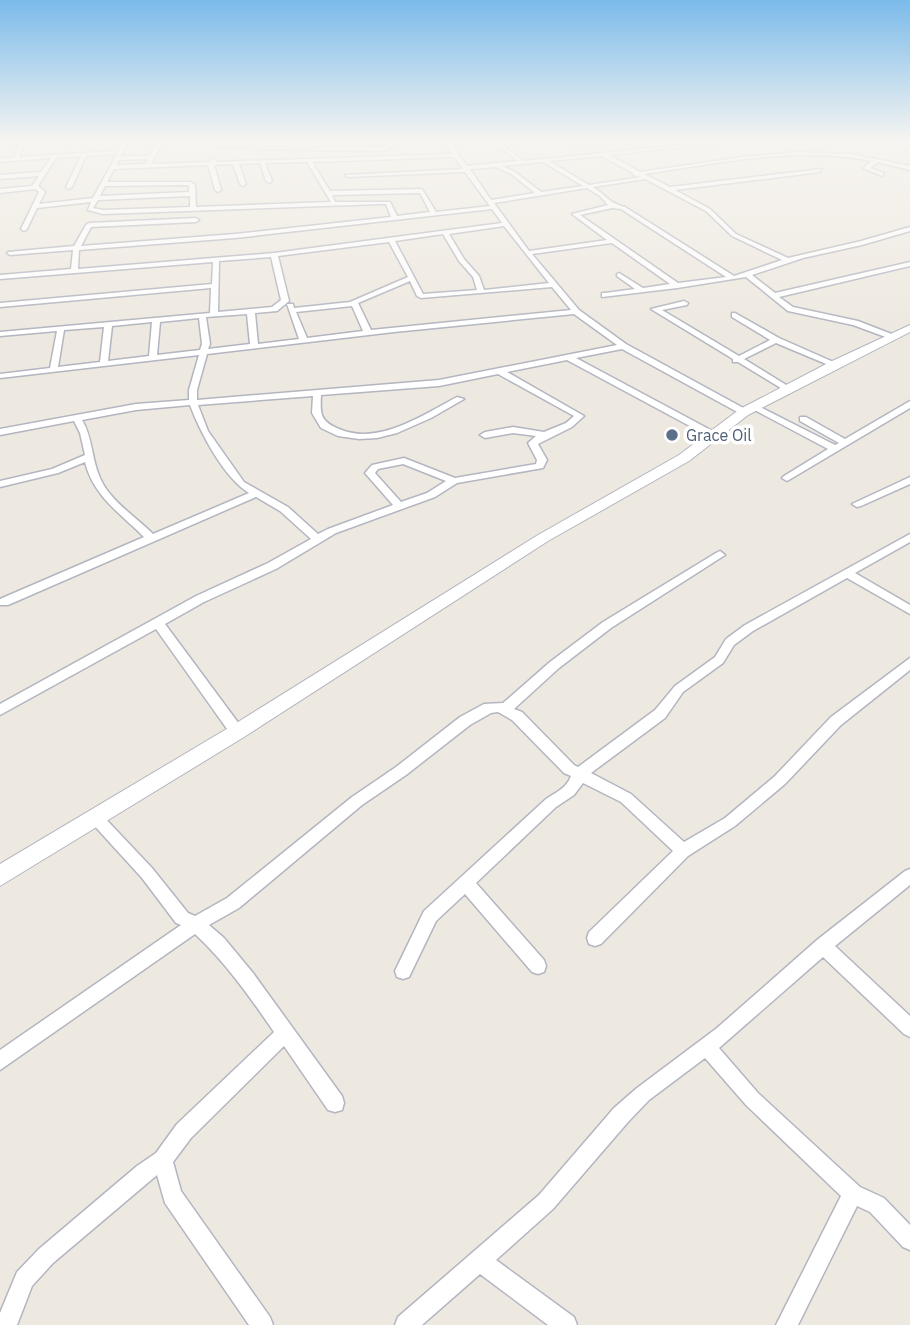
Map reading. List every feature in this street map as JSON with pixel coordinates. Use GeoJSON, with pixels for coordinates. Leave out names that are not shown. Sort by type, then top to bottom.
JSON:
{"type":"FeatureCollection","features":[{"type":"Feature","properties":{"kind":"main road"},"geometry":{"type":"LineString","coordinates":[[0,876],[237,732],[542,538],[651,478],[715,436],[748,410],[834,364],[910,328]]}},
{"type":"Feature","properties":{"kind":"street"},"geometry":{"type":"LineString","coordinates":[[24,229],[35,206],[45,205]]}},
{"type":"Feature","properties":{"kind":"street"},"geometry":{"type":"LineString","coordinates":[[91,205],[89,208],[98,212],[292,205]]}},
{"type":"Feature","properties":{"kind":"street"},"geometry":{"type":"LineString","coordinates":[[193,205],[193,209]]}},
{"type":"Feature","properties":{"kind":"street"},"geometry":{"type":"LineString","coordinates":[[390,205],[417,235]]}},
{"type":"Feature","properties":{"kind":"street"},"geometry":{"type":"LineString","coordinates":[[429,205],[433,212]]}},
{"type":"Feature","properties":{"kind":"street"},"geometry":{"type":"LineString","coordinates":[[10,253],[235,236],[486,205]]}},
{"type":"Feature","properties":{"kind":"street"},"geometry":{"type":"LineString","coordinates":[[493,205],[527,253],[576,312],[623,346],[748,410],[835,449]]}},
{"type":"Feature","properties":{"kind":"street"},"geometry":{"type":"LineString","coordinates":[[699,205],[708,210],[734,235],[787,260]]}},
{"type":"Feature","properties":{"kind":"street"},"geometry":{"type":"LineString","coordinates":[[677,286],[575,215],[612,206],[623,208],[733,278]]}},
{"type":"Feature","properties":{"kind":"street"},"geometry":{"type":"LineString","coordinates":[[75,271],[76,248],[87,227],[94,224],[196,220]]}},
{"type":"Feature","properties":{"kind":"street"},"geometry":{"type":"LineString","coordinates":[[0,277],[274,255],[507,224]]}},
{"type":"Feature","properties":{"kind":"street"},"geometry":{"type":"LineString","coordinates":[[605,295],[747,275],[787,260],[910,229]]}},
{"type":"Feature","properties":{"kind":"street"},"geometry":{"type":"LineString","coordinates":[[445,232],[461,260],[476,276],[481,292]]}},
{"type":"Feature","properties":{"kind":"street"},"geometry":{"type":"LineString","coordinates":[[235,236],[239,258]]}},
{"type":"Feature","properties":{"kind":"street"},"geometry":{"type":"LineString","coordinates":[[391,239],[421,296],[552,285]]}},
{"type":"Feature","properties":{"kind":"street"},"geometry":{"type":"LineString","coordinates":[[527,253],[613,242]]}},
{"type":"Feature","properties":{"kind":"street"},"geometry":{"type":"LineString","coordinates":[[274,255],[285,301],[294,310],[304,341]]}},
{"type":"Feature","properties":{"kind":"street"},"geometry":{"type":"LineString","coordinates":[[214,314],[216,260]]}},
{"type":"Feature","properties":{"kind":"street"},"geometry":{"type":"LineString","coordinates":[[773,296],[910,264]]}},
{"type":"Feature","properties":{"kind":"street"},"geometry":{"type":"LineString","coordinates":[[619,275],[641,290]]}},
{"type":"Feature","properties":{"kind":"street"},"geometry":{"type":"LineString","coordinates":[[747,275],[791,309],[859,324],[891,338]]}},
{"type":"Feature","properties":{"kind":"street"},"geometry":{"type":"LineString","coordinates":[[294,310],[353,304],[360,296],[411,278]]}},
{"type":"Feature","properties":{"kind":"street"},"geometry":{"type":"LineString","coordinates":[[0,305],[214,286]]}},
{"type":"Feature","properties":{"kind":"street"},"geometry":{"type":"LineString","coordinates":[[0,334],[251,312],[274,309],[285,301]]}},
{"type":"Feature","properties":{"kind":"street"},"geometry":{"type":"LineString","coordinates":[[684,303],[655,309],[736,360],[787,388]]}},
{"type":"Feature","properties":{"kind":"street"},"geometry":{"type":"LineString","coordinates":[[353,304],[368,333]]}},
{"type":"Feature","properties":{"kind":"street"},"geometry":{"type":"LineString","coordinates":[[251,312],[254,347]]}},
{"type":"Feature","properties":{"kind":"street"},"geometry":{"type":"LineString","coordinates":[[0,376],[576,312]]}},
{"type":"Feature","properties":{"kind":"street"},"geometry":{"type":"LineString","coordinates":[[202,315],[205,353],[197,372],[193,402],[204,431],[241,484],[284,509],[316,538]]}},
{"type":"Feature","properties":{"kind":"street"},"geometry":{"type":"LineString","coordinates":[[735,315],[776,340],[834,364]]}},
{"type":"Feature","properties":{"kind":"street"},"geometry":{"type":"LineString","coordinates":[[153,359],[156,319]]}},
{"type":"Feature","properties":{"kind":"street"},"geometry":{"type":"LineString","coordinates":[[104,364],[108,324]]}},
{"type":"Feature","properties":{"kind":"street"},"geometry":{"type":"LineString","coordinates":[[53,371],[61,328]]}},
{"type":"Feature","properties":{"kind":"street"},"geometry":{"type":"LineString","coordinates":[[736,360],[776,340]]}},
{"type":"Feature","properties":{"kind":"street"},"geometry":{"type":"LineString","coordinates":[[0,432],[76,417],[193,402],[439,383],[623,346]]}},
{"type":"Feature","properties":{"kind":"street"},"geometry":{"type":"LineString","coordinates":[[570,358],[715,436]]}},
{"type":"Feature","properties":{"kind":"street"},"geometry":{"type":"LineString","coordinates":[[485,435],[513,430],[542,434],[556,432],[580,416],[501,372]]}},
{"type":"Feature","properties":{"kind":"street"},"geometry":{"type":"LineString","coordinates":[[317,394],[316,413],[324,426],[354,436],[394,432],[460,399]]}},
{"type":"Feature","properties":{"kind":"street"},"geometry":{"type":"LineString","coordinates":[[787,478],[910,404]]}},
{"type":"Feature","properties":{"kind":"street"},"geometry":{"type":"LineString","coordinates":[[76,417],[88,437],[89,457],[95,477],[111,503],[151,538]]}},
{"type":"Feature","properties":{"kind":"street"},"geometry":{"type":"LineString","coordinates":[[803,419],[844,442]]}},
{"type":"Feature","properties":{"kind":"street"},"geometry":{"type":"LineString","coordinates":[[0,710],[201,599],[272,566],[316,538],[431,495],[454,481],[540,466],[542,460],[533,445],[542,434]]}},
{"type":"Feature","properties":{"kind":"street"},"geometry":{"type":"LineString","coordinates":[[0,484],[55,471],[89,457]]}},
{"type":"Feature","properties":{"kind":"street"},"geometry":{"type":"LineString","coordinates":[[399,506],[370,473],[375,467],[404,461],[454,481]]}},
{"type":"Feature","properties":{"kind":"street"},"geometry":{"type":"LineString","coordinates":[[857,504],[910,480]]}},
{"type":"Feature","properties":{"kind":"street"},"geometry":{"type":"LineString","coordinates":[[4,602],[256,493]]}},
{"type":"Feature","properties":{"kind":"street"},"geometry":{"type":"LineString","coordinates":[[403,971],[429,916],[467,885],[551,803],[572,789],[578,775],[660,714],[679,689],[719,660],[730,642],[749,628],[910,537]]}},
{"type":"Feature","properties":{"kind":"street"},"geometry":{"type":"LineString","coordinates":[[505,709],[533,682],[630,607],[720,555]]}},
{"type":"Feature","properties":{"kind":"street"},"geometry":{"type":"LineString","coordinates":[[847,573],[910,610]]}},
{"type":"Feature","properties":{"kind":"street"},"geometry":{"type":"LineString","coordinates":[[159,624],[237,732]]}},
{"type":"Feature","properties":{"kind":"street"},"geometry":{"type":"LineString","coordinates":[[595,939],[683,851],[730,822],[780,780],[836,720],[910,663]]}},
{"type":"Feature","properties":{"kind":"street"},"geometry":{"type":"LineString","coordinates":[[0,1061],[196,924],[233,903],[357,801],[465,721],[489,708],[505,709],[526,723],[558,759],[578,775],[626,798],[683,851]]}},
{"type":"Feature","properties":{"kind":"street"},"geometry":{"type":"LineString","coordinates":[[96,818],[182,918],[196,924],[247,979],[335,1103]]}},
{"type":"Feature","properties":{"kind":"street"},"geometry":{"type":"LineString","coordinates":[[406,1325],[546,1202],[621,1115],[707,1047],[823,946],[910,876]]}},
{"type":"Feature","properties":{"kind":"street"},"geometry":{"type":"LineString","coordinates":[[467,885],[538,966]]}},
{"type":"Feature","properties":{"kind":"street"},"geometry":{"type":"LineString","coordinates":[[823,946],[910,1028]]}},
{"type":"Feature","properties":{"kind":"street"},"geometry":{"type":"LineString","coordinates":[[6,1325],[24,1279],[46,1256],[144,1172],[163,1160],[184,1131],[285,1033]]}},
{"type":"Feature","properties":{"kind":"street"},"geometry":{"type":"LineString","coordinates":[[707,1047],[752,1099],[853,1194],[877,1205],[910,1240]]}},
{"type":"Feature","properties":{"kind":"street"},"geometry":{"type":"LineString","coordinates":[[163,1160],[172,1196],[262,1325]]}},
{"type":"Feature","properties":{"kind":"street"},"geometry":{"type":"LineString","coordinates":[[787,1325],[853,1194]]}},
{"type":"Feature","properties":{"kind":"street"},"geometry":{"type":"LineString","coordinates":[[480,1261],[566,1325]]}},
{"type":"Feature","properties":{"kind":"place","name":"Grace Oil"},"geometry":{"type":"Point","coordinates":[672,435]}}]}
